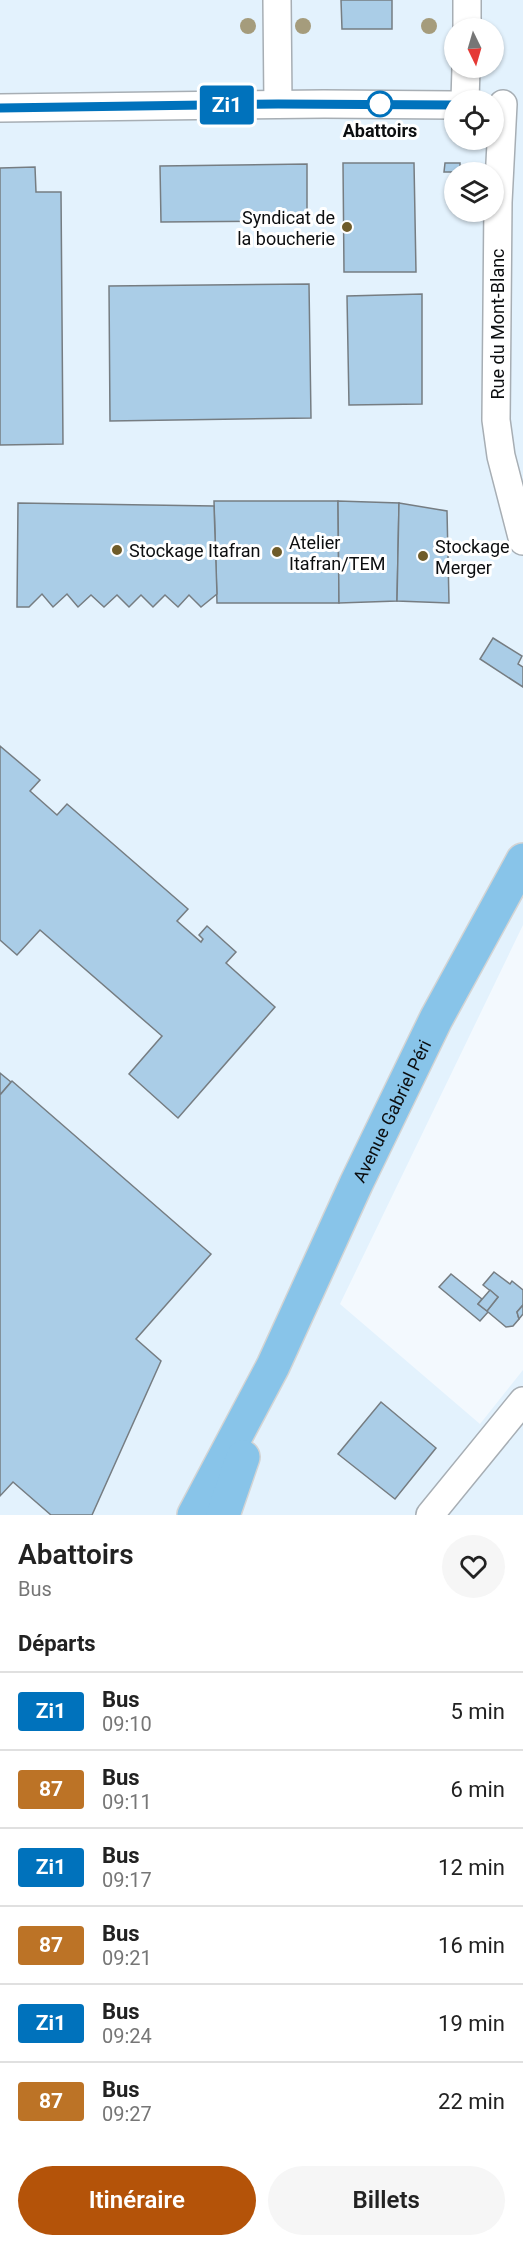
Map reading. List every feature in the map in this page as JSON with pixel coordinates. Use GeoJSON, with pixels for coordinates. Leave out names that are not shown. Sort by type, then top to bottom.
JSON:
{"type":"FeatureCollection","features":[{"type":"Feature","properties":{"kind":"main road","name":"Avenue Gabriel Péri"},"geometry":{"type":"LineString","coordinates":[[194,1515],[273,1366],[356,1184],[436,1019],[523,860]]}},
{"type":"Feature","properties":{"kind":"main road","name":"Avenue Gabriel Péri"},"geometry":{"type":"LineString","coordinates":[[223,1515],[273,1366]]}},
{"type":"Feature","properties":{"kind":"street"},"geometry":{"type":"LineString","coordinates":[[277,0],[278,104]]}},
{"type":"Feature","properties":{"kind":"street"},"geometry":{"type":"LineString","coordinates":[[467,0],[467,18]]}},
{"type":"Feature","properties":{"kind":"street"},"geometry":{"type":"LineString","coordinates":[[0,108],[278,104],[444,105]]}},
{"type":"Feature","properties":{"kind":"street","name":"Rue du Mont-Blanc"},"geometry":{"type":"LineString","coordinates":[[507,104],[498,202],[496,420],[501,456],[523,541]]}},
{"type":"Feature","properties":{"kind":"street"},"geometry":{"type":"LineString","coordinates":[[430,1515],[523,1401]]}},
{"type":"Feature","properties":{"kind":"shaded area"},"geometry":{"type":"Polygon","coordinates":[[[0,0],[523,0],[523,925],[340,1304],[480,1424],[523,1370],[523,1515],[0,1515],[0,0]],[[18,503],[17,607],[42,594],[53,607],[67,594],[78,607],[91,595],[104,607],[117,595],[165,595],[177,607],[189,595],[202,607],[217,594],[214,506],[18,503]]]}},
{"type":"Feature","properties":{"kind":"building"},"geometry":{"type":"Polygon","coordinates":[[[341,0],[392,0],[392,29],[342,29],[341,0]]]}},
{"type":"Feature","properties":{"kind":"building"},"geometry":{"type":"Polygon","coordinates":[[[343,163],[414,163],[416,272],[344,272],[343,163]]]}},
{"type":"Feature","properties":{"kind":"building"},"geometry":{"type":"Polygon","coordinates":[[[307,164],[307,221],[161,222],[160,166],[307,164]]]}},
{"type":"Feature","properties":{"kind":"building"},"geometry":{"type":"Polygon","coordinates":[[[35,167],[36,192],[61,192],[63,444],[0,445],[0,168],[35,167]]]}},
{"type":"Feature","properties":{"kind":"building"},"geometry":{"type":"Polygon","coordinates":[[[309,284],[311,418],[110,421],[109,286],[309,284]]]}},
{"type":"Feature","properties":{"kind":"building"},"geometry":{"type":"Polygon","coordinates":[[[422,294],[422,404],[349,405],[347,296],[422,294]]]}},
{"type":"Feature","properties":{"kind":"building","name":"Atelier Itafran/TEM"},"geometry":{"type":"Polygon","coordinates":[[[214,501],[338,501],[339,603],[217,603],[214,501]]]}},
{"type":"Feature","properties":{"kind":"building"},"geometry":{"type":"Polygon","coordinates":[[[338,501],[399,503],[397,601],[339,603],[338,501]]]}},
{"type":"Feature","properties":{"kind":"building","name":"Stockage Itafran"},"geometry":{"type":"Polygon","coordinates":[[[18,503],[214,506],[217,594],[201,607],[189,595],[178,607],[165,595],[153,607],[141,595],[129,607],[117,595],[104,607],[91,595],[78,607],[67,594],[53,607],[42,594],[29,607],[17,607],[18,503]]]}},
{"type":"Feature","properties":{"kind":"building","name":"Stockage Merger"},"geometry":{"type":"Polygon","coordinates":[[[399,503],[447,511],[449,603],[397,601],[399,503]]]}},
{"type":"Feature","properties":{"kind":"building"},"geometry":{"type":"Polygon","coordinates":[[[493,638],[522,656],[518,664],[523,667],[523,687],[480,659],[493,638]]]}},
{"type":"Feature","properties":{"kind":"building"},"geometry":{"type":"Polygon","coordinates":[[[0,746],[40,780],[30,791],[57,815],[67,804],[188,909],[177,921],[201,942],[203,939],[199,935],[207,926],[236,952],[226,963],[275,1007],[178,1118],[129,1074],[162,1036],[40,930],[17,955],[0,940],[0,746]]]}},
{"type":"Feature","properties":{"kind":"building"},"geometry":{"type":"Polygon","coordinates":[[[0,1073],[11,1082],[0,1095],[0,1073]]]}},
{"type":"Feature","properties":{"kind":"building"},"geometry":{"type":"Polygon","coordinates":[[[12,1081],[211,1254],[136,1339],[161,1361],[92,1515],[51,1515],[13,1482],[0,1496],[0,1095],[12,1081]]]}},
{"type":"Feature","properties":{"kind":"building"},"geometry":{"type":"Polygon","coordinates":[[[494,1272],[510,1284],[512,1281],[523,1290],[523,1305],[517,1312],[519,1319],[513,1326],[506,1327],[488,1312],[480,1321],[439,1287],[451,1274],[482,1299],[478,1304],[487,1311],[498,1297],[483,1285],[494,1272]]]}},
{"type":"Feature","properties":{"kind":"building"},"geometry":{"type":"Polygon","coordinates":[[[490,1290],[498,1297],[487,1311],[478,1304],[490,1290]]]}},
{"type":"Feature","properties":{"kind":"building"},"geometry":{"type":"Polygon","coordinates":[[[523,1305],[523,1314],[519,1319],[517,1312],[523,1305]]]}},
{"type":"Feature","properties":{"kind":"building"},"geometry":{"type":"Polygon","coordinates":[[[381,1402],[436,1448],[395,1499],[338,1454],[381,1402]]]}},
{"type":"Feature","properties":{"kind":"bus line","name":"Zi1"},"geometry":{"type":"LineString","coordinates":[[0,108],[278,104],[444,105]]}},
{"type":"Feature","properties":{"kind":"place","name":"Abattoirs"},"geometry":{"type":"Point","coordinates":[380,104]}},
{"type":"Feature","properties":{"kind":"place","name":"Syndicat de la boucherie"},"geometry":{"type":"Point","coordinates":[347,227]}},
{"type":"Feature","properties":{"kind":"place","name":"Stockage Itafran"},"geometry":{"type":"Point","coordinates":[117,550]}},
{"type":"Feature","properties":{"kind":"place","name":"Atelier Itafran/TEM"},"geometry":{"type":"Point","coordinates":[277,552]}},
{"type":"Feature","properties":{"kind":"place","name":"Stockage Merger"},"geometry":{"type":"Point","coordinates":[423,556]}}]}
